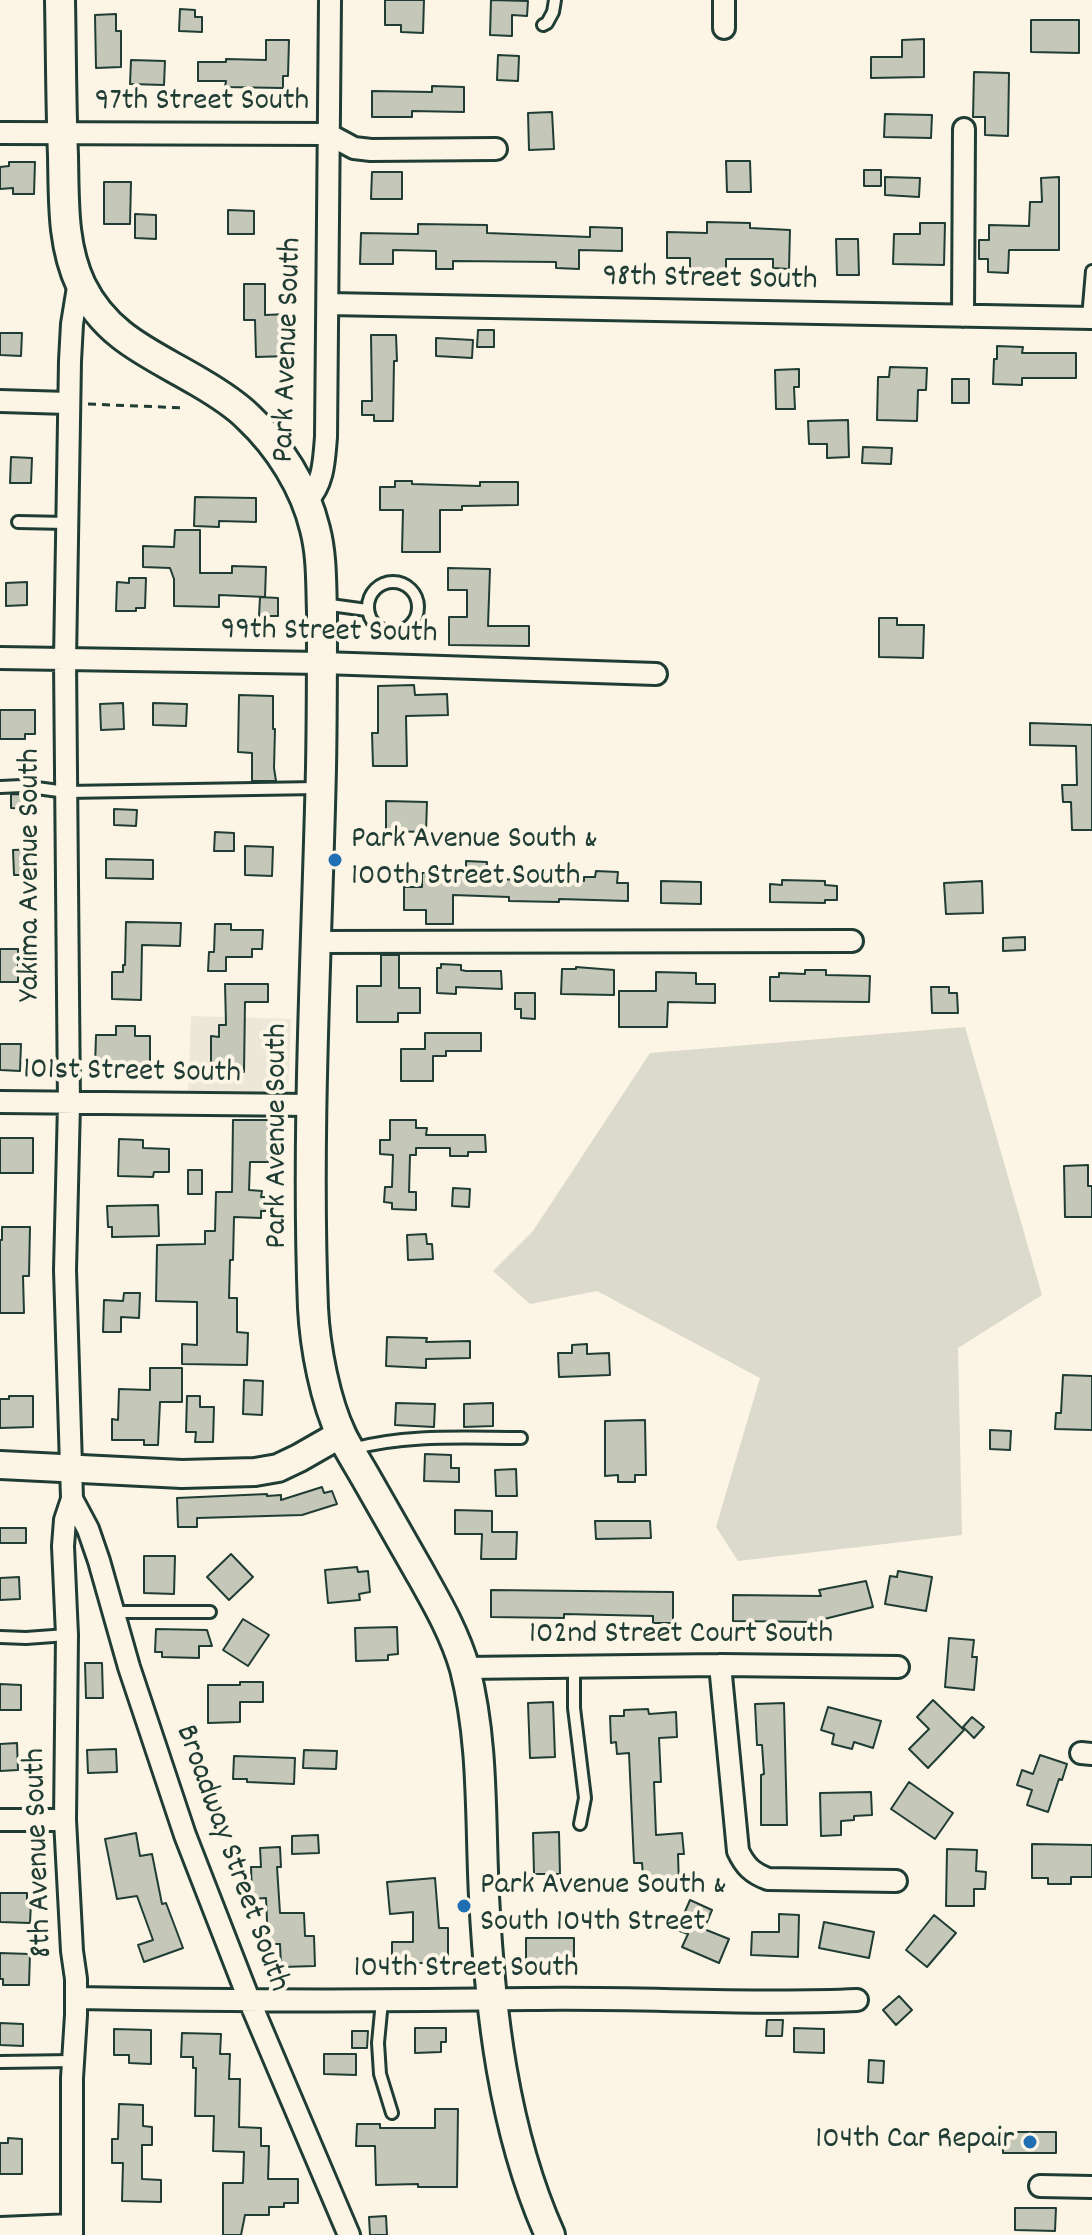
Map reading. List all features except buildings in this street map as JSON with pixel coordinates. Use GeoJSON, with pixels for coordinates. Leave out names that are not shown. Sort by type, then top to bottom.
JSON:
{"type":"FeatureCollection","features":[{"type":"Feature","properties":{"kind":"main road","name":"Yakima Avenue South"},"geometry":{"type":"LineString","coordinates":[[60,0],[66,235],[79,281],[90,301],[117,333],[246,414],[289,469],[307,501]]}},
{"type":"Feature","properties":{"kind":"main road","name":"Park Avenue South"},"geometry":{"type":"LineString","coordinates":[[307,501],[319,545],[322,663],[311,1105],[315,1333],[325,1385],[345,1442],[438,1604],[456,1640],[464,1668],[481,1775],[484,1895],[492,2001],[505,2086],[521,2155],[550,2235]]}},
{"type":"Feature","properties":{"kind":"street","name":"Park Avenue South"},"geometry":{"type":"LineString","coordinates":[[307,501],[315,492],[324,461],[330,0]]}},
{"type":"Feature","properties":{"kind":"street"},"geometry":{"type":"LineString","coordinates":[[724,0],[724,28]]}},
{"type":"Feature","properties":{"kind":"street"},"geometry":{"type":"LineString","coordinates":[[963,316],[964,129]]}},
{"type":"Feature","properties":{"kind":"street","name":"97th Street South"},"geometry":{"type":"LineString","coordinates":[[0,133],[328,134],[354,148],[371,150],[496,149]]}},
{"type":"Feature","properties":{"kind":"street","name":"Yakima Avenue South"},"geometry":{"type":"LineString","coordinates":[[72,1469],[65,1270],[69,1104],[65,660],[68,403],[72,324],[79,281]]}},
{"type":"Feature","properties":{"kind":"street","name":"98th Street South"},"geometry":{"type":"LineString","coordinates":[[328,304],[1090,318]]}},
{"type":"Feature","properties":{"kind":"street"},"geometry":{"type":"LineString","coordinates":[[0,401],[68,403]]}},
{"type":"Feature","properties":{"kind":"street","name":"99th Street South"},"geometry":{"type":"LineString","coordinates":[[0,658],[322,663],[656,674]]}},
{"type":"Feature","properties":{"kind":"street"},"geometry":{"type":"LineString","coordinates":[[317,942],[852,941]]}},
{"type":"Feature","properties":{"kind":"street","name":"101st Street South"},"geometry":{"type":"LineString","coordinates":[[0,1102],[311,1105]]}},
{"type":"Feature","properties":{"kind":"street"},"geometry":{"type":"LineString","coordinates":[[0,1465],[182,1474],[255,1472],[278,1468],[345,1442]]}},
{"type":"Feature","properties":{"kind":"street","name":"8th Avenue South"},"geometry":{"type":"LineString","coordinates":[[72,1469],[72,1499],[63,1533],[67,1635],[65,1820],[76,1998],[72,2078],[72,2230]]}},
{"type":"Feature","properties":{"kind":"street","name":"Broadway Street South"},"geometry":{"type":"LineString","coordinates":[[72,1499],[88,1529],[129,1667],[185,1835],[250,2002],[349,2235]]}},
{"type":"Feature","properties":{"kind":"street"},"geometry":{"type":"LineString","coordinates":[[720,1665],[738,1851],[747,1867],[768,1879],[896,1881]]}},
{"type":"Feature","properties":{"kind":"street","name":"102nd Street Court South"},"geometry":{"type":"LineString","coordinates":[[464,1668],[720,1665],[898,1667]]}},
{"type":"Feature","properties":{"kind":"street"},"geometry":{"type":"LineString","coordinates":[[0,1820],[65,1820]]}},
{"type":"Feature","properties":{"kind":"street","name":"104th Street South"},"geometry":{"type":"LineString","coordinates":[[76,1998],[250,2002],[530,1999],[791,2003],[857,2000]]}},
{"type":"Feature","properties":{"kind":"street"},"geometry":{"type":"LineString","coordinates":[[1040,2186],[1092,2187]]}},
{"type":"Feature","properties":{"kind":"street"},"geometry":{"type":"LineString","coordinates":[[0,2228],[72,2230]]}},
{"type":"Feature","properties":{"kind":"lane"},"geometry":{"type":"LineString","coordinates":[[543,25],[553,12],[555,0]]}},
{"type":"Feature","properties":{"kind":"lane"},"geometry":{"type":"LineString","coordinates":[[1090,318],[1092,271]]}},
{"type":"Feature","properties":{"kind":"lane"},"geometry":{"type":"LineString","coordinates":[[18,522],[67,523]]}},
{"type":"Feature","properties":{"kind":"lane"},"geometry":{"type":"LineString","coordinates":[[394,581],[410,588],[418,604],[414,621],[394,632],[379,629],[373,624],[367,610],[371,593],[377,587],[394,581]]}},
{"type":"Feature","properties":{"kind":"lane"},"geometry":{"type":"LineString","coordinates":[[321,604],[367,610]]}},
{"type":"Feature","properties":{"kind":"lane"},"geometry":{"type":"LineString","coordinates":[[0,787],[50,788],[66,792],[320,788]]}},
{"type":"Feature","properties":{"kind":"lane"},"geometry":{"type":"LineString","coordinates":[[345,1442],[432,1437],[521,1438]]}},
{"type":"Feature","properties":{"kind":"lane"},"geometry":{"type":"LineString","coordinates":[[114,1612],[210,1612]]}},
{"type":"Feature","properties":{"kind":"lane"},"geometry":{"type":"LineString","coordinates":[[0,1637],[67,1635]]}},
{"type":"Feature","properties":{"kind":"lane"},"geometry":{"type":"LineString","coordinates":[[574,1667],[574,1708],[585,1798],[580,1824]]}},
{"type":"Feature","properties":{"kind":"lane"},"geometry":{"type":"LineString","coordinates":[[382,2001],[378,2043],[380,2074],[392,2113]]}},
{"type":"Feature","properties":{"kind":"lane"},"geometry":{"type":"LineString","coordinates":[[0,2062],[73,2061]]}},
{"type":"Feature","properties":{"kind":"path"},"geometry":{"type":"LineString","coordinates":[[68,403],[186,408]]}},
{"type":"Feature","properties":{"kind":"shaded area"},"geometry":{"type":"Polygon","coordinates":[[[191,1016],[291,1019],[288,1096],[188,1093],[191,1016]]]}},
{"type":"Feature","properties":{"kind":"shaded area"},"geometry":{"type":"Polygon","coordinates":[[[965,1027],[1042,1295],[958,1348],[962,1535],[738,1561],[716,1527],[760,1378],[597,1291],[530,1304],[493,1271],[533,1231],[650,1053],[965,1027]]]}},
{"type":"Feature","properties":{"kind":"place","name":"Park Avenue South & 100th Street South"},"geometry":{"type":"Point","coordinates":[335,860]}},
{"type":"Feature","properties":{"kind":"place","name":"Park Avenue South & South 104th Street"},"geometry":{"type":"Point","coordinates":[464,1906]}},
{"type":"Feature","properties":{"kind":"place","name":"104th Car Repair"},"geometry":{"type":"Point","coordinates":[1030,2142]}}]}
